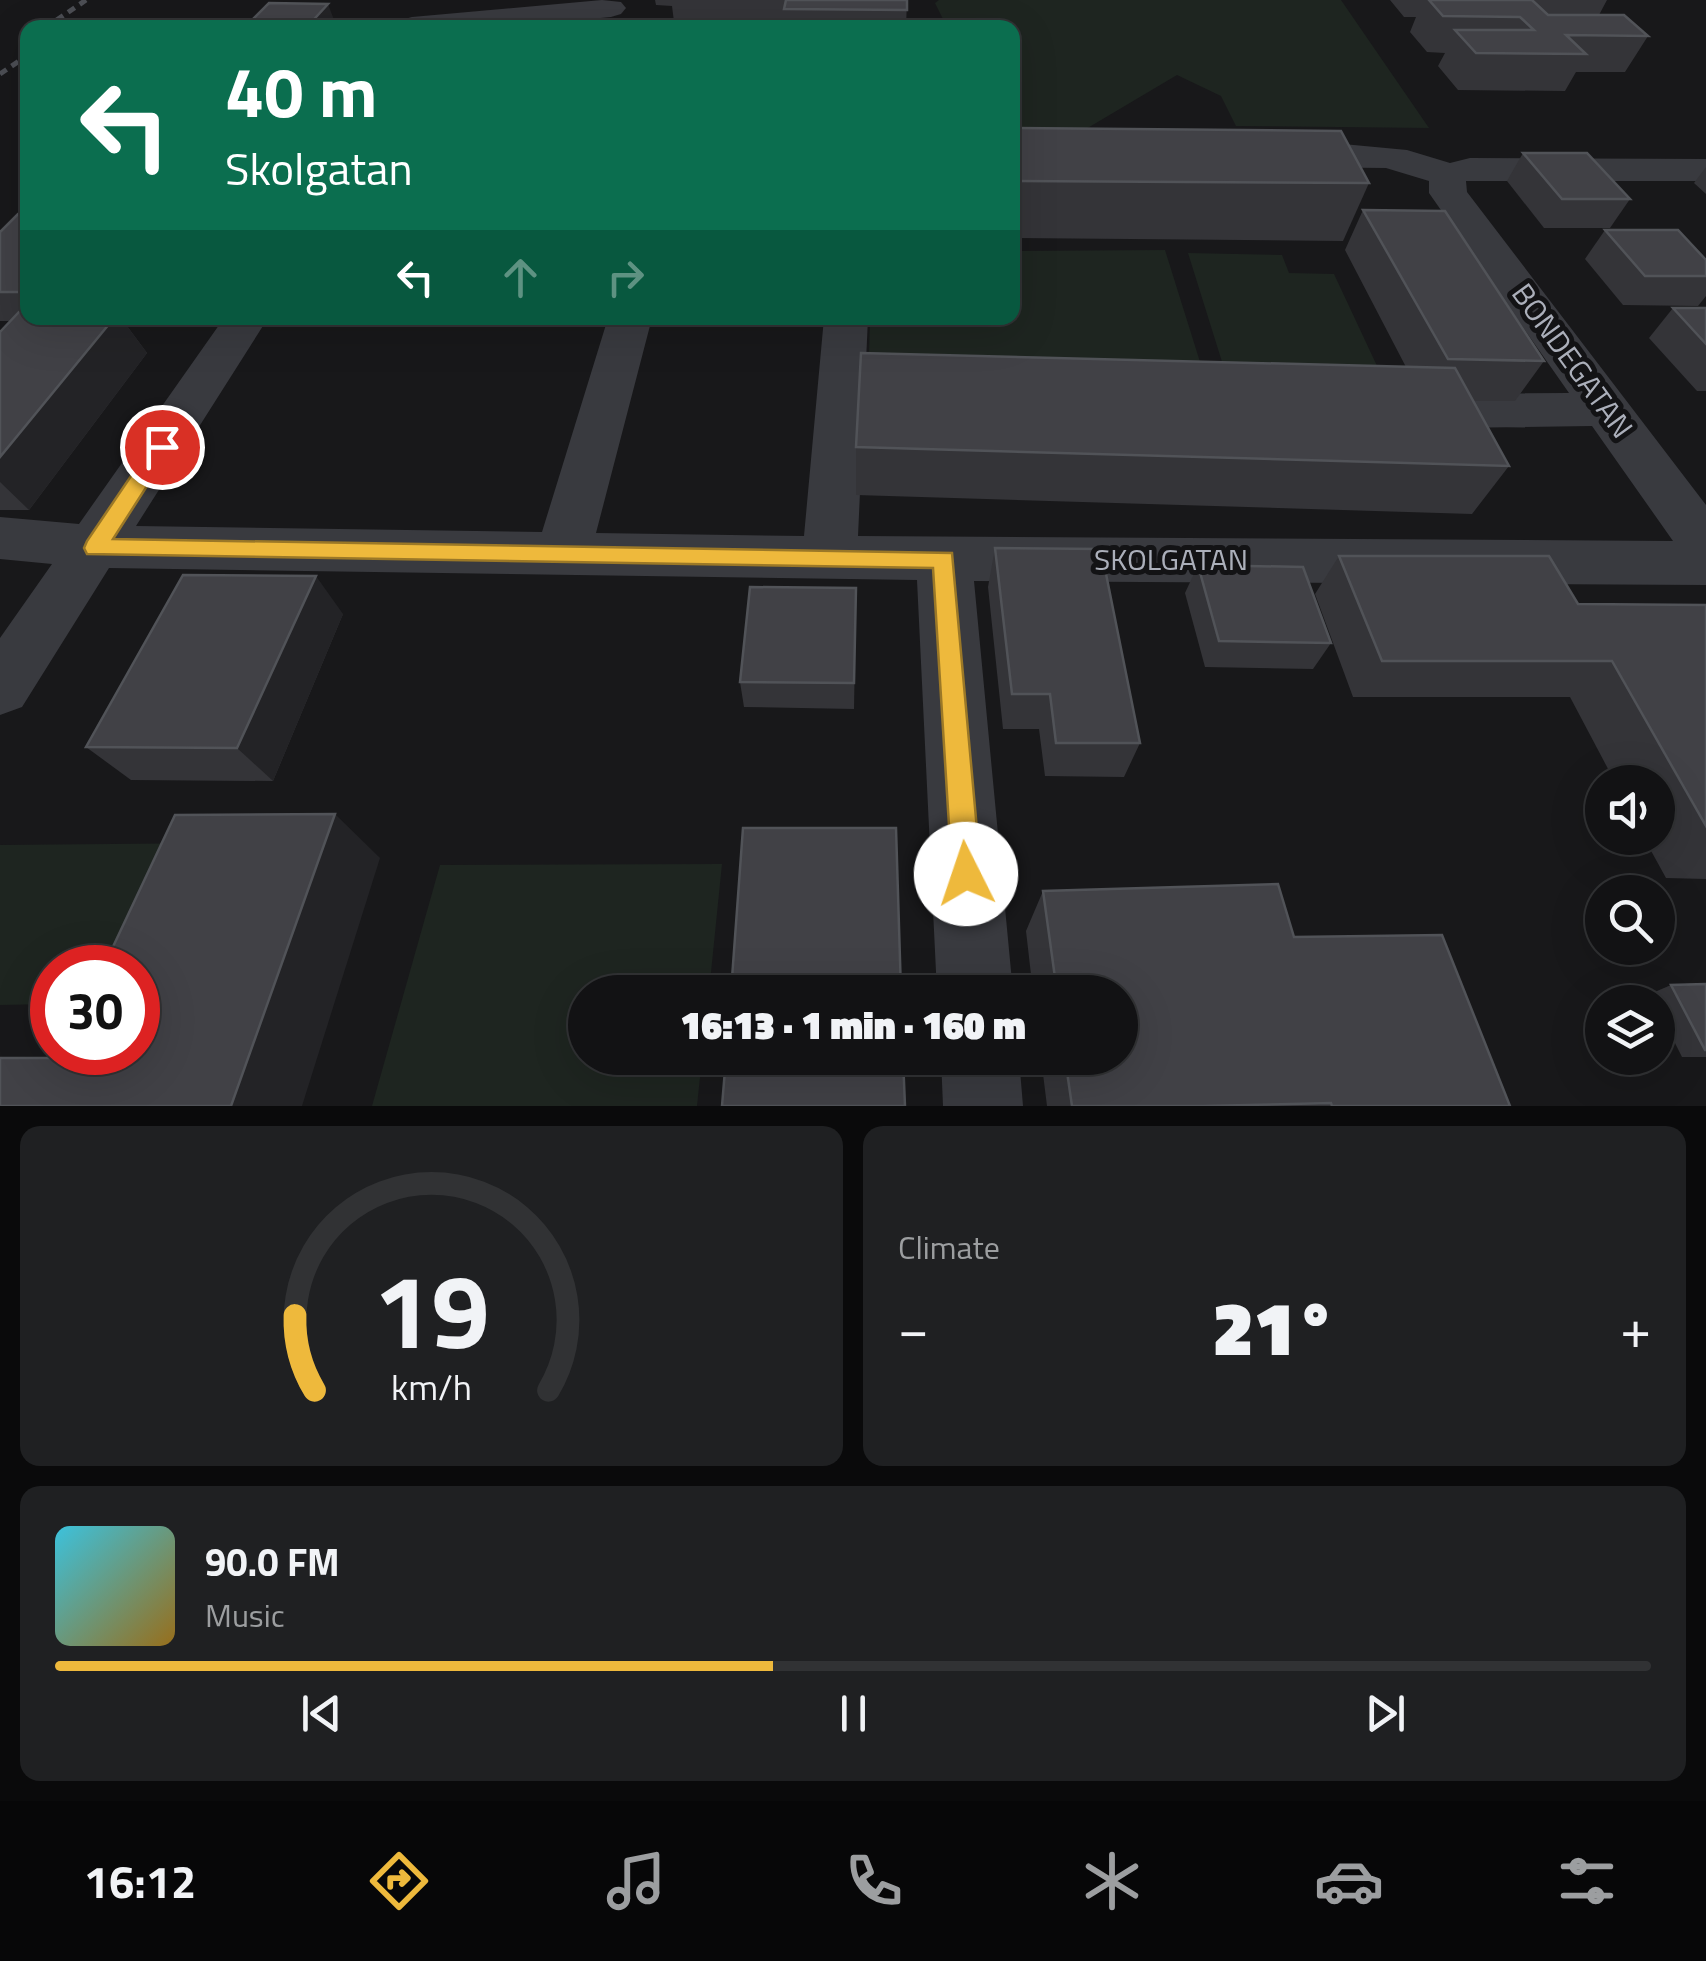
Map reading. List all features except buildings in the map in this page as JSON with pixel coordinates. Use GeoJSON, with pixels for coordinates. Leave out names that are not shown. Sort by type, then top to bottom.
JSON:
{"type":"FeatureCollection","features":[{"type":"Feature","properties":{"kind":"street"},"geometry":{"type":"LineString","coordinates":[[485,20],[611,8]]}},
{"type":"Feature","properties":{"kind":"street"},"geometry":{"type":"LineString","coordinates":[[1250,156],[1394,157],[1418,161],[1447,175],[1463,169],[1706,170]]}},
{"type":"Feature","properties":{"kind":"street","name":"BONDEGATAN"},"geometry":{"type":"LineString","coordinates":[[1447,175],[1448,193],[1706,544]]}},
{"type":"Feature","properties":{"kind":"street"},"geometry":{"type":"LineString","coordinates":[[1412,218],[1465,216]]}},
{"type":"Feature","properties":{"kind":"street"},"geometry":{"type":"LineString","coordinates":[[0,688],[19,631],[95,548],[241,325]]}},
{"type":"Feature","properties":{"kind":"street"},"geometry":{"type":"LineString","coordinates":[[562,553],[628,325]]}},
{"type":"Feature","properties":{"kind":"street"},"geometry":{"type":"LineString","coordinates":[[830,557],[846,325]]}},
{"type":"Feature","properties":{"kind":"street"},"geometry":{"type":"LineString","coordinates":[[1448,411],[1606,409]]}},
{"type":"Feature","properties":{"kind":"street","name":"SKOLGATAN"},"geometry":{"type":"LineString","coordinates":[[0,538],[95,548],[944,559],[1706,563]]}},
{"type":"Feature","properties":{"kind":"street"},"geometry":{"type":"LineString","coordinates":[[944,559],[974,975]]}},
{"type":"Feature","properties":{"kind":"street"},"geometry":{"type":"LineString","coordinates":[[981,1075],[984,1106]]}},
{"type":"Feature","properties":{"kind":"shaded area"},"geometry":{"type":"Polygon","coordinates":[[[1341,0],[1429,128],[1236,126],[1221,96],[1177,75],[1064,142],[1020,134],[1020,20],[944,20],[935,3],[1341,0]]]}},
{"type":"Feature","properties":{"kind":"shaded area"},"geometry":{"type":"Polygon","coordinates":[[[1165,250],[1211,397],[868,391],[870,325],[1020,325],[1020,251],[1165,250]]]}},
{"type":"Feature","properties":{"kind":"shaded area"},"geometry":{"type":"Polygon","coordinates":[[[1188,253],[1282,255],[1289,273],[1334,274],[1385,383],[1233,397],[1188,253]]]}},
{"type":"Feature","properties":{"kind":"shaded area"},"geometry":{"type":"Polygon","coordinates":[[[221,843],[153,945],[30,945],[30,1004],[0,1005],[0,845],[221,843]]]}},
{"type":"Feature","properties":{"kind":"shaded area"},"geometry":{"type":"Polygon","coordinates":[[[722,864],[711,975],[568,975],[568,1075],[700,1075],[697,1106],[372,1106],[440,865],[722,864]]]}},
{"type":"Feature","properties":{"kind":"railway"},"geometry":{"type":"LineString","coordinates":[[57,20],[86,0]]}},
{"type":"Feature","properties":{"kind":"railway"},"geometry":{"type":"LineString","coordinates":[[0,74],[20,60]]}},
{"type":"Feature","properties":{"kind":"route"},"geometry":{"type":"LineString","coordinates":[[162,447],[95,548],[944,559],[966,874]]}}]}
